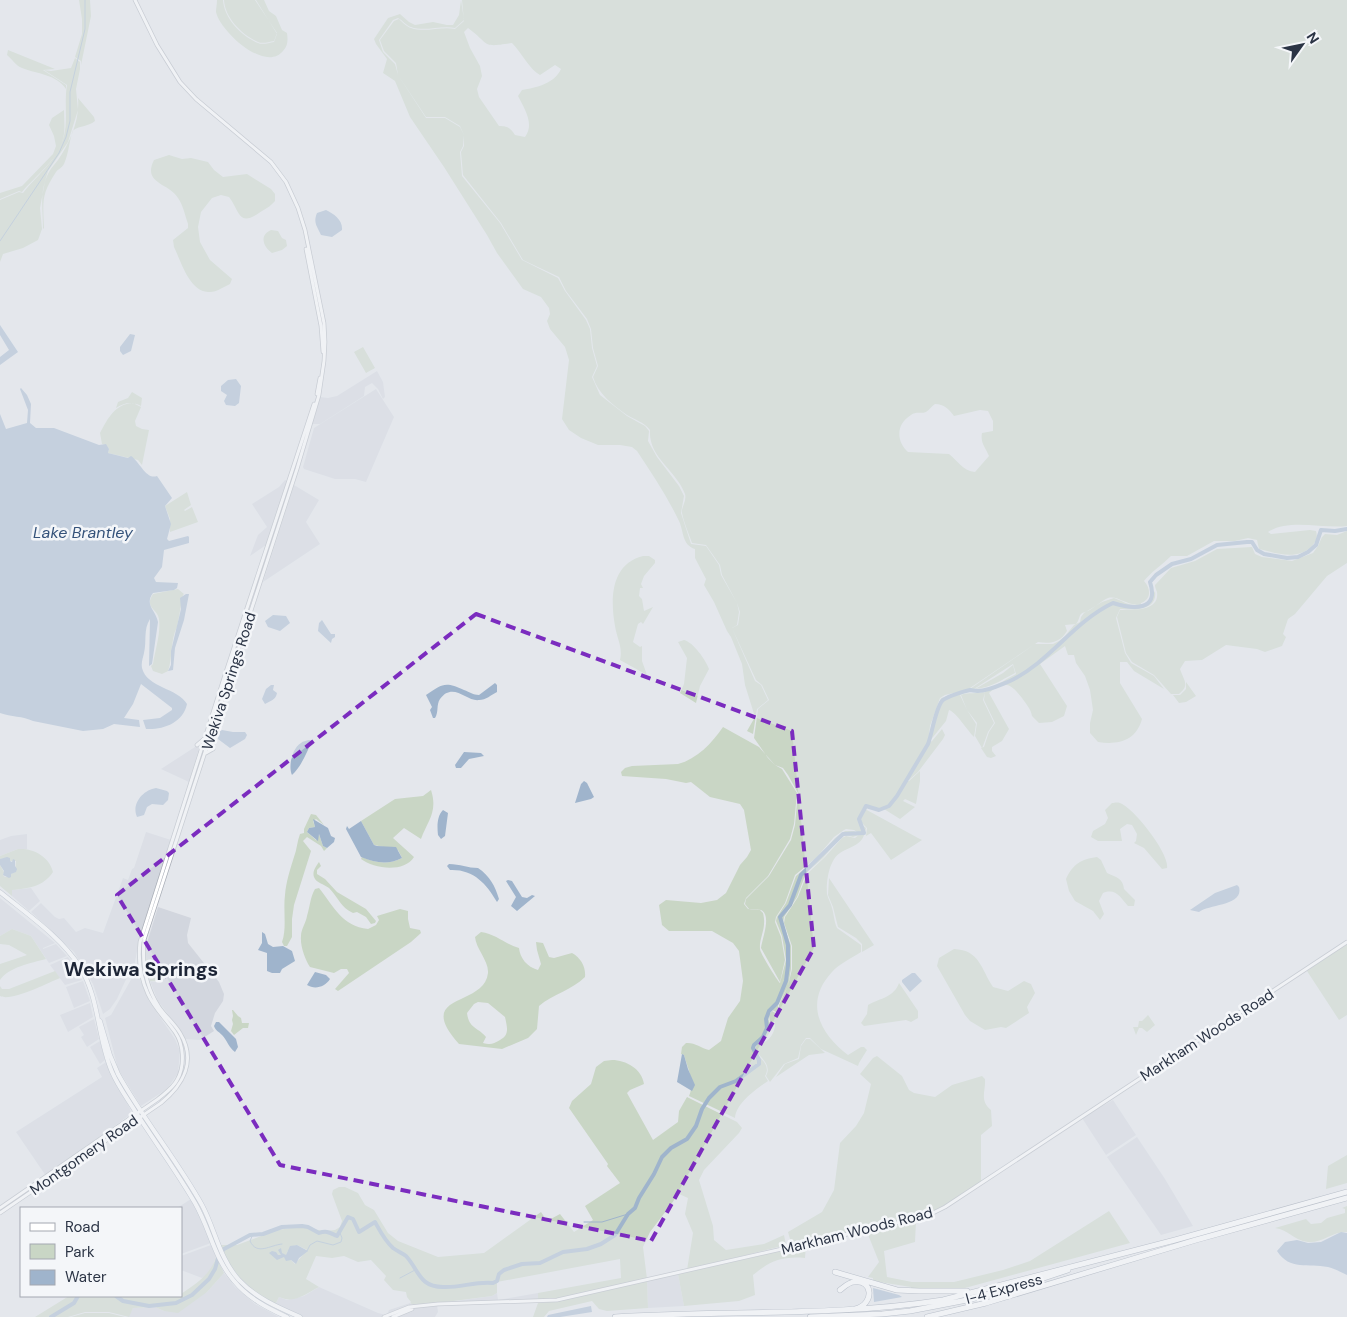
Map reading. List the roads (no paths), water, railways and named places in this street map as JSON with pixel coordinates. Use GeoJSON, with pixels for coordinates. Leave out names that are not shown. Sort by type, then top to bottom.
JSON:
{"type":"FeatureCollection","features":[{"type":"Feature","properties":{"kind":"highway"},"geometry":{"type":"LineString","coordinates":[[615,1317],[885,1310],[915,1305],[1006,1284],[1347,1192]]}},
{"type":"Feature","properties":{"kind":"highway"},"geometry":{"type":"LineString","coordinates":[[927,1317],[994,1301],[1196,1240],[1347,1198]]}},
{"type":"Feature","properties":{"kind":"highway","name":"I-4 Express"},"geometry":{"type":"LineString","coordinates":[[810,1317],[882,1314],[937,1306],[1063,1273],[1077,1265]]}},
{"type":"Feature","properties":{"kind":"highway"},"geometry":{"type":"LineString","coordinates":[[835,1272],[888,1288],[911,1291],[959,1292],[1006,1284]]}},
{"type":"Feature","properties":{"kind":"highway"},"geometry":{"type":"LineString","coordinates":[[830,1312],[861,1307],[866,1304],[869,1297],[868,1288],[860,1282],[850,1283],[840,1290]]}},
{"type":"Feature","properties":{"kind":"main road","name":"Wekiva Springs Road"},"geometry":{"type":"LineString","coordinates":[[135,0],[157,46],[180,82],[196,99],[271,162],[290,190],[301,219],[324,323],[325,352],[319,395],[294,478],[284,504]]}},
{"type":"Feature","properties":{"kind":"main road","name":"Wekiva Springs Road"},"geometry":{"type":"LineString","coordinates":[[142,1112],[177,1081],[183,1057],[181,1044],[176,1033],[156,1008],[148,994],[140,970],[140,942],[192,777],[284,504],[316,398],[322,365],[320,326],[301,219]]}},
{"type":"Feature","properties":{"kind":"main road"},"geometry":{"type":"LineString","coordinates":[[294,478],[299,476]]}},
{"type":"Feature","properties":{"kind":"main road","name":"Wekiva Springs Road"},"geometry":{"type":"LineString","coordinates":[[142,1112],[173,1093],[184,1077],[187,1064],[185,1044],[180,1033],[158,1006],[148,984],[144,969],[144,940],[276,528]]}},
{"type":"Feature","properties":{"kind":"main road"},"geometry":{"type":"LineString","coordinates":[[197,745],[206,736]]}},
{"type":"Feature","properties":{"kind":"main road"},"geometry":{"type":"LineString","coordinates":[[205,754],[213,749]]}},
{"type":"Feature","properties":{"kind":"main road"},"geometry":{"type":"LineString","coordinates":[[190,799],[194,781],[192,777]]}},
{"type":"Feature","properties":{"kind":"main road"},"geometry":{"type":"LineString","coordinates":[[0,892],[59,942],[74,958],[91,990],[112,1061],[120,1078],[201,1204],[217,1249],[233,1280],[249,1296],[287,1317]]}},
{"type":"Feature","properties":{"kind":"main road","name":"Markham Woods Road"},"geometry":{"type":"LineString","coordinates":[[384,1317],[398,1311],[444,1304],[557,1300],[927,1216],[945,1207],[1347,942]]}},
{"type":"Feature","properties":{"kind":"main road"},"geometry":{"type":"LineString","coordinates":[[98,1017],[112,1073],[196,1204],[213,1244],[217,1249]]}},
{"type":"Feature","properties":{"kind":"main road"},"geometry":{"type":"LineString","coordinates":[[112,1073],[120,1078]]}},
{"type":"Feature","properties":{"kind":"main road","name":"Montgomery Road"},"geometry":{"type":"LineString","coordinates":[[0,1213],[142,1112]]}},
{"type":"Feature","properties":{"kind":"main road","name":"Montgomery Road"},"geometry":{"type":"LineString","coordinates":[[0,1208],[138,1115]]}},
{"type":"Feature","properties":{"kind":"main road"},"geometry":{"type":"LineString","coordinates":[[222,1259],[231,1272],[259,1297],[300,1317]]}},
{"type":"Feature","properties":{"kind":"main road","name":"Markham Woods Road"},"geometry":{"type":"LineString","coordinates":[[393,1317],[412,1308]]}},
{"type":"Feature","properties":{"kind":"water"},"geometry":{"type":"Polygon","coordinates":[[[326,210],[337,218],[342,226],[342,230],[332,237],[321,235],[315,222],[317,213],[326,210]]]}},
{"type":"Feature","properties":{"kind":"water"},"geometry":{"type":"Polygon","coordinates":[[[0,325],[18,352],[0,365],[0,357],[9,350],[0,335],[0,325]]]}},
{"type":"Feature","properties":{"kind":"water"},"geometry":{"type":"Polygon","coordinates":[[[130,334],[135,335],[131,351],[123,355],[120,347],[130,334]]]}},
{"type":"Feature","properties":{"kind":"water"},"geometry":{"type":"Polygon","coordinates":[[[236,379],[241,386],[239,403],[235,406],[226,405],[224,401],[227,395],[221,391],[221,386],[228,380],[236,379]]]}},
{"type":"Feature","properties":{"kind":"water","name":"Lake Brantley"},"geometry":{"type":"Polygon","coordinates":[[[21,388],[31,404],[30,423],[36,428],[54,428],[99,445],[106,444],[109,449],[108,453],[128,458],[131,456],[146,473],[153,477],[157,476],[172,498],[165,506],[171,524],[167,539],[169,541],[189,537],[189,543],[164,550],[162,567],[154,578],[156,582],[178,583],[177,588],[174,590],[153,593],[151,597],[150,604],[158,622],[152,664],[149,666],[150,619],[146,631],[142,664],[145,675],[156,684],[177,694],[187,704],[185,711],[177,721],[165,727],[146,729],[143,720],[160,718],[172,710],[172,708],[141,684],[133,704],[124,718],[139,720],[140,727],[114,724],[103,729],[83,731],[0,713],[0,414],[6,429],[27,423],[28,410],[21,388]]]}},
{"type":"Feature","properties":{"kind":"water"},"geometry":{"type":"Polygon","coordinates":[[[189,594],[184,620],[175,648],[173,670],[168,671],[171,665],[171,651],[181,609],[180,598],[189,594]]]}},
{"type":"Feature","properties":{"kind":"water"},"geometry":{"type":"Polygon","coordinates":[[[273,615],[286,616],[290,623],[280,631],[268,627],[265,621],[273,615]]]}},
{"type":"Feature","properties":{"kind":"water"},"geometry":{"type":"Polygon","coordinates":[[[322,620],[331,634],[335,634],[331,643],[318,631],[319,623],[322,620]]]}},
{"type":"Feature","properties":{"kind":"water"},"geometry":{"type":"Polygon","coordinates":[[[495,683],[497,685],[497,692],[482,700],[474,700],[455,692],[445,694],[439,701],[436,716],[433,718],[430,710],[432,707],[426,695],[436,688],[452,685],[479,695],[495,683]]]}},
{"type":"Feature","properties":{"kind":"water"},"geometry":{"type":"Polygon","coordinates":[[[274,685],[273,690],[277,693],[272,700],[265,704],[262,699],[266,689],[274,685]]]}},
{"type":"Feature","properties":{"kind":"water"},"geometry":{"type":"Polygon","coordinates":[[[222,730],[245,732],[247,735],[245,739],[230,748],[218,739],[219,732],[222,730]]]}},
{"type":"Feature","properties":{"kind":"water"},"geometry":{"type":"Polygon","coordinates":[[[309,740],[312,741],[306,754],[292,775],[290,767],[293,753],[298,745],[309,740]]]}},
{"type":"Feature","properties":{"kind":"water"},"geometry":{"type":"Polygon","coordinates":[[[464,752],[481,753],[484,756],[469,759],[461,768],[456,768],[455,765],[464,752]]]}},
{"type":"Feature","properties":{"kind":"water"},"geometry":{"type":"Polygon","coordinates":[[[584,781],[594,797],[575,803],[581,784],[584,781]]]}},
{"type":"Feature","properties":{"kind":"water"},"geometry":{"type":"Polygon","coordinates":[[[156,788],[169,793],[168,800],[163,805],[152,804],[147,807],[144,815],[137,817],[136,807],[139,798],[151,789],[156,788]]]}},
{"type":"Feature","properties":{"kind":"water"},"geometry":{"type":"Polygon","coordinates":[[[443,810],[448,813],[445,836],[441,839],[438,835],[438,825],[443,810]]]}},
{"type":"Feature","properties":{"kind":"water"},"geometry":{"type":"Polygon","coordinates":[[[313,819],[328,828],[331,836],[335,838],[334,842],[327,848],[323,846],[319,834],[318,841],[307,832],[309,828],[315,827],[313,819]]]}},
{"type":"Feature","properties":{"kind":"water"},"geometry":{"type":"Polygon","coordinates":[[[361,821],[374,845],[396,847],[402,858],[392,862],[382,862],[361,857],[346,829],[347,826],[349,829],[361,821]]]}},
{"type":"Feature","properties":{"kind":"water"},"geometry":{"type":"Polygon","coordinates":[[[7,857],[12,862],[13,859],[15,860],[17,869],[9,878],[3,875],[4,871],[0,865],[0,859],[7,857]]]}},
{"type":"Feature","properties":{"kind":"water"},"geometry":{"type":"Polygon","coordinates":[[[449,864],[478,868],[482,871],[494,886],[499,899],[497,902],[478,878],[466,872],[450,870],[447,866],[449,864]]]}},
{"type":"Feature","properties":{"kind":"water"},"geometry":{"type":"Polygon","coordinates":[[[506,881],[512,881],[522,897],[535,896],[517,911],[511,906],[516,897],[506,881]]]}},
{"type":"Feature","properties":{"kind":"water"},"geometry":{"type":"Polygon","coordinates":[[[1237,885],[1239,893],[1231,901],[1199,912],[1190,910],[1215,893],[1237,885]]]}},
{"type":"Feature","properties":{"kind":"water"},"geometry":{"type":"Polygon","coordinates":[[[262,932],[265,934],[268,944],[273,947],[283,946],[292,951],[295,961],[282,969],[280,973],[267,971],[267,953],[258,950],[262,943],[262,932]]]}},
{"type":"Feature","properties":{"kind":"water"},"geometry":{"type":"Polygon","coordinates":[[[315,972],[326,975],[330,979],[320,987],[307,985],[315,972]]]}},
{"type":"Feature","properties":{"kind":"water"},"geometry":{"type":"Polygon","coordinates":[[[915,973],[922,981],[910,992],[902,980],[915,973]]]}},
{"type":"Feature","properties":{"kind":"water"},"geometry":{"type":"Polygon","coordinates":[[[216,1022],[219,1022],[236,1039],[238,1047],[235,1052],[214,1026],[216,1022]]]}},
{"type":"Feature","properties":{"kind":"water"},"geometry":{"type":"Polygon","coordinates":[[[682,1054],[695,1085],[692,1091],[677,1082],[682,1054]]]}},
{"type":"Feature","properties":{"kind":"water"},"geometry":{"type":"Polygon","coordinates":[[[1341,1232],[1347,1233],[1347,1275],[1328,1267],[1294,1264],[1282,1257],[1277,1251],[1285,1242],[1297,1240],[1308,1243],[1321,1242],[1341,1232]]]}},
{"type":"Feature","properties":{"kind":"water"},"geometry":{"type":"Polygon","coordinates":[[[297,1245],[308,1251],[299,1258],[296,1264],[291,1260],[286,1261],[284,1257],[277,1260],[269,1253],[272,1251],[281,1255],[278,1250],[281,1248],[282,1253],[286,1255],[290,1246],[297,1245]]]}},
{"type":"Feature","properties":{"kind":"water"},"geometry":{"type":"Polygon","coordinates":[[[873,1288],[899,1295],[902,1297],[874,1302],[873,1288]]]}},
{"type":"Feature","properties":{"kind":"water"},"geometry":{"type":"Polygon","coordinates":[[[591,1306],[592,1312],[547,1317],[548,1315],[591,1306]]]}},
{"type":"Feature","properties":{"kind":"waterway"},"geometry":{"type":"LineString","coordinates":[[0,241],[59,153],[66,137],[70,121],[70,92],[85,29],[85,0]]}},
{"type":"Feature","properties":{"kind":"waterway"},"geometry":{"type":"LineString","coordinates":[[117,1297],[123,1301],[149,1306],[176,1303],[192,1295],[209,1279],[215,1269],[219,1255],[224,1249],[250,1235],[263,1234],[282,1227],[302,1226],[319,1233],[326,1232],[337,1236],[348,1217],[353,1219],[359,1232],[375,1222],[390,1245],[406,1256],[424,1281],[435,1286],[449,1287],[493,1283],[497,1281],[499,1274],[504,1270],[522,1264],[540,1263],[563,1252],[587,1249],[601,1244],[615,1235],[628,1214],[635,1208],[662,1157],[671,1148],[687,1139],[696,1126],[702,1109],[709,1098],[720,1087],[736,1081],[759,1064],[753,1048],[763,1037],[767,1028],[766,1019],[769,1011],[777,1003],[786,981],[788,945],[780,917],[790,905],[801,875],[843,834],[864,833],[859,819],[866,806],[879,810],[889,806],[928,744],[937,710],[944,699],[970,690],[982,691],[994,688],[1010,681],[1024,673],[1086,621],[1113,603],[1136,607],[1148,603],[1152,592],[1150,582],[1156,575],[1172,564],[1191,559],[1217,545],[1252,542],[1257,550],[1264,554],[1287,558],[1298,557],[1316,545],[1321,530],[1335,531],[1347,529]]}},
{"type":"Feature","properties":{"kind":"waterway"},"geometry":{"type":"LineString","coordinates":[[584,1222],[602,1222],[628,1214]]}},
{"type":"Feature","properties":{"kind":"waterway"},"geometry":{"type":"LineString","coordinates":[[307,1251],[310,1245],[317,1241],[333,1245],[341,1242],[340,1233]]}},
{"type":"Feature","properties":{"kind":"waterway"},"geometry":{"type":"LineString","coordinates":[[253,1234],[250,1241],[256,1248],[260,1249],[282,1244]]}},
{"type":"Feature","properties":{"kind":"waterway"},"geometry":{"type":"LineString","coordinates":[[400,1278],[415,1270]]}},
{"type":"Feature","properties":{"kind":"waterway"},"geometry":{"type":"LineString","coordinates":[[51,1317],[74,1303],[77,1297]]}},
{"type":"Feature","properties":{"kind":"district","name":"Wekiwa Springs"},"geometry":{"type":"Point","coordinates":[141,969]}}]}
